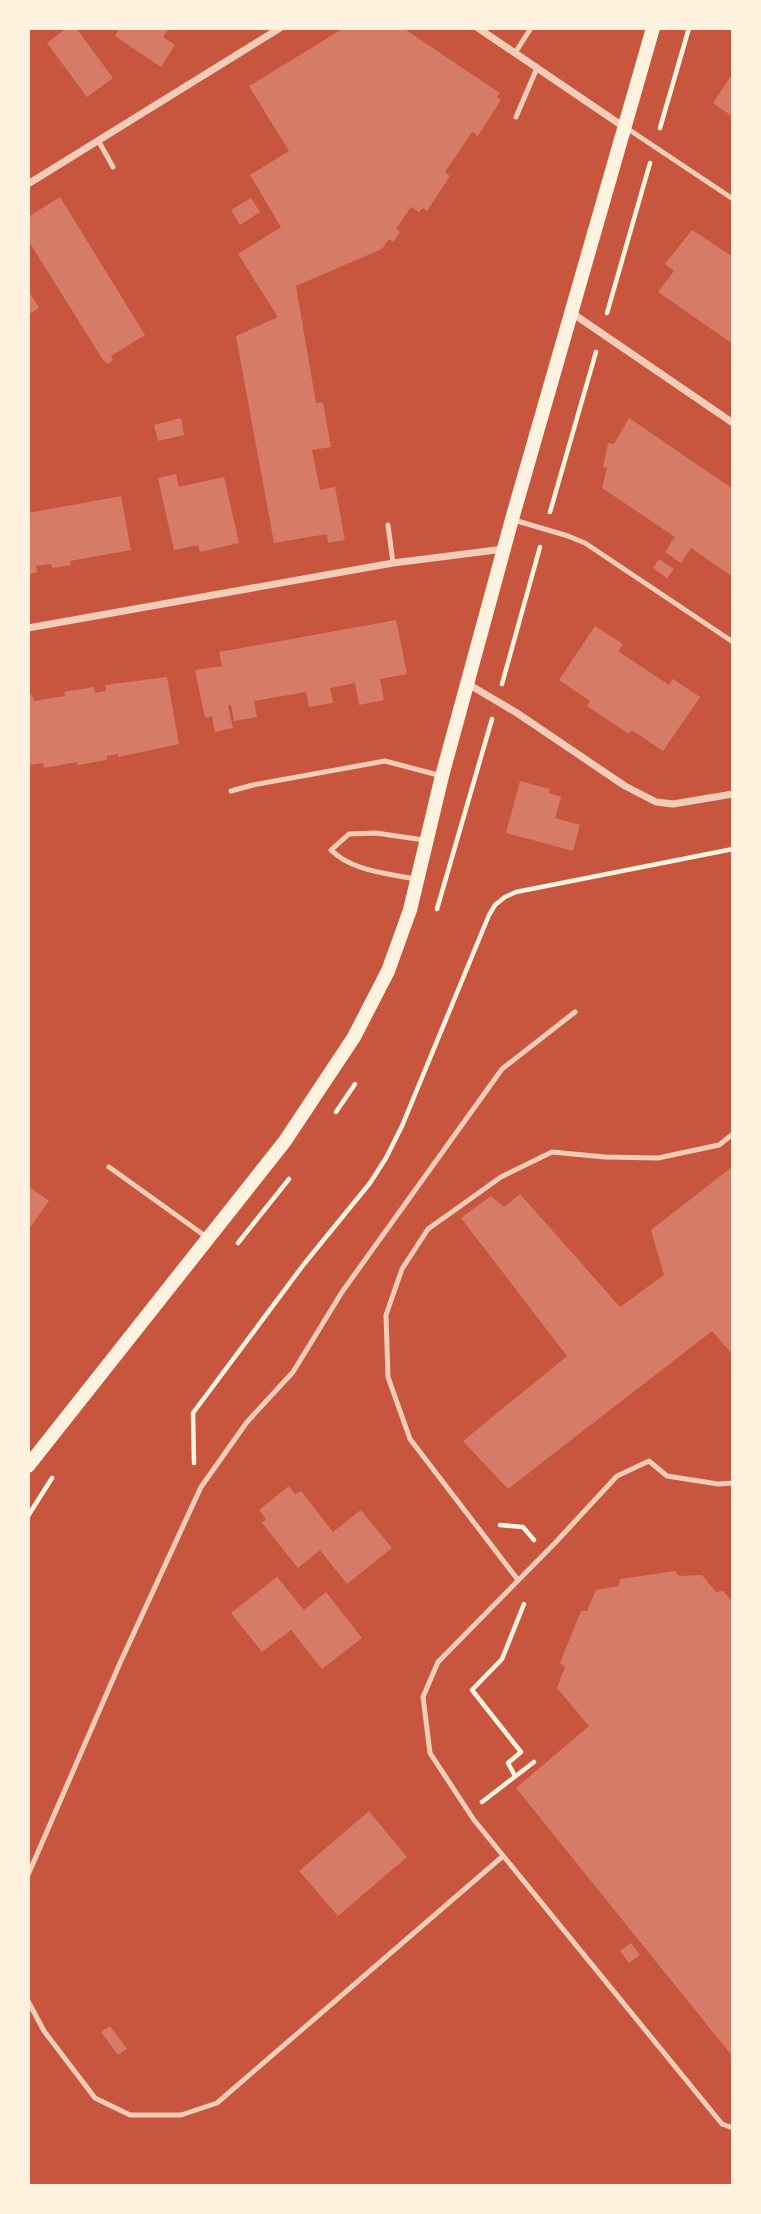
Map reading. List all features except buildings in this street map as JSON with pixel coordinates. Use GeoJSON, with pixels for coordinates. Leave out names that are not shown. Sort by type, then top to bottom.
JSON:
{"type":"FeatureCollection","features":[{"type":"Feature","properties":{"kind":"main road"},"geometry":{"type":"LineString","coordinates":[[28,1466],[285,1141],[354,1037],[388,971],[417,879],[442,776],[512,519],[653,28]]}},
{"type":"Feature","properties":{"kind":"street"},"geometry":{"type":"LineString","coordinates":[[28,184],[280,28]]}},
{"type":"Feature","properties":{"kind":"street"},"geometry":{"type":"LineString","coordinates":[[478,28],[624,127]]}},
{"type":"Feature","properties":{"kind":"street"},"geometry":{"type":"LineString","coordinates":[[572,313],[733,423]]}},
{"type":"Feature","properties":{"kind":"street"},"geometry":{"type":"LineString","coordinates":[[28,628],[393,563],[504,549]]}},
{"type":"Feature","properties":{"kind":"street"},"geometry":{"type":"LineString","coordinates":[[467,684],[517,713],[625,786],[656,802],[673,804],[733,794]]}},
{"type":"Feature","properties":{"kind":"lane"},"geometry":{"type":"LineString","coordinates":[[515,53],[531,28]]}},
{"type":"Feature","properties":{"kind":"lane"},"geometry":{"type":"LineString","coordinates":[[516,117],[537,68]]}},
{"type":"Feature","properties":{"kind":"lane"},"geometry":{"type":"LineString","coordinates":[[624,127],[733,199]]}},
{"type":"Feature","properties":{"kind":"lane"},"geometry":{"type":"LineString","coordinates":[[98,140],[113,167]]}},
{"type":"Feature","properties":{"kind":"lane"},"geometry":{"type":"LineString","coordinates":[[512,519],[585,543],[733,642]]}},
{"type":"Feature","properties":{"kind":"lane"},"geometry":{"type":"LineString","coordinates":[[388,525],[393,563]]}},
{"type":"Feature","properties":{"kind":"lane"},"geometry":{"type":"LineString","coordinates":[[231,791],[385,761],[442,776]]}},
{"type":"Feature","properties":{"kind":"lane"},"geometry":{"type":"LineString","coordinates":[[417,879],[373,871],[341,860],[331,850],[349,834],[376,833],[426,840]]}},
{"type":"Feature","properties":{"kind":"lane"},"geometry":{"type":"LineString","coordinates":[[28,1875],[120,1663],[201,1487],[247,1422],[293,1373],[342,1292],[502,1069],[575,1012]]}},
{"type":"Feature","properties":{"kind":"lane"},"geometry":{"type":"LineString","coordinates":[[518,1580],[410,1439],[388,1377],[386,1315],[402,1269],[428,1229],[500,1177],[552,1152],[659,1158],[719,1145],[733,1134]]}},
{"type":"Feature","properties":{"kind":"lane"},"geometry":{"type":"LineString","coordinates":[[109,1167],[208,1238]]}},
{"type":"Feature","properties":{"kind":"lane"},"geometry":{"type":"LineString","coordinates":[[733,1483],[718,1485],[667,1476],[649,1461],[617,1476],[438,1662],[423,1697],[429,1753],[474,1820],[722,2124],[733,2128]]}},
{"type":"Feature","properties":{"kind":"lane"},"geometry":{"type":"LineString","coordinates":[[28,2001],[44,2031],[95,2098],[130,2115],[181,2115],[217,2103],[503,1856]]}},
{"type":"Feature","properties":{"kind":"path"},"geometry":{"type":"LineString","coordinates":[[201,1487],[195,1467],[193,1413],[387,1158],[476,944],[495,905],[516,892],[733,849]]}},
{"type":"Feature","properties":{"kind":"path"},"geometry":{"type":"LineString","coordinates":[[500,1525],[523,1527],[544,1553]]}},
{"type":"Feature","properties":{"kind":"path"},"geometry":{"type":"LineString","coordinates":[[515,1776],[508,1763],[521,1752],[472,1689],[502,1659],[526,1600]]}},
{"type":"Feature","properties":{"kind":"path"},"geometry":{"type":"LineString","coordinates":[[478,1804],[534,1762]]}}]}
